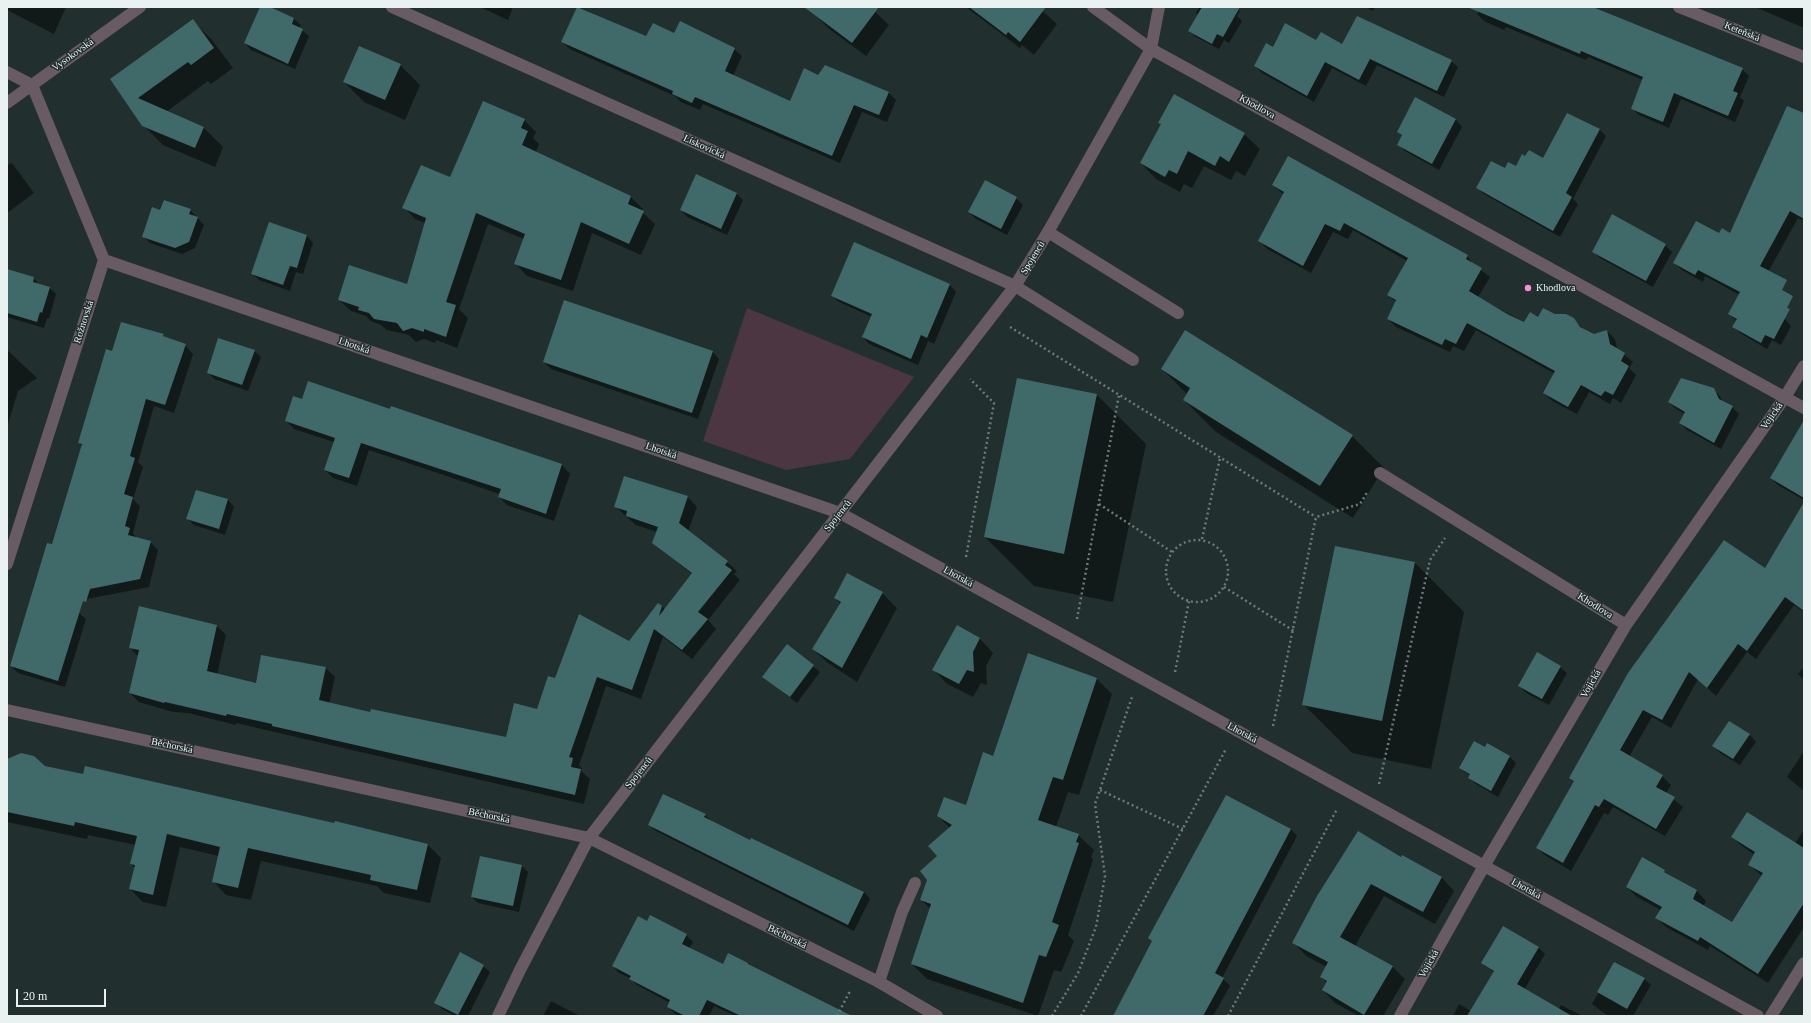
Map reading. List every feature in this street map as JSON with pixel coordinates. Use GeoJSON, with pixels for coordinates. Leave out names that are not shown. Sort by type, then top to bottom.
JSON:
{"type":"FeatureCollection","features":[{"type":"Feature","properties":{"kind":"street","name":"Vysokovská"},"geometry":{"type":"LineString","coordinates":[[7,103],[140,7]]}},
{"type":"Feature","properties":{"kind":"street","name":"Lískovická"},"geometry":{"type":"LineString","coordinates":[[392,7],[1015,286],[1133,360]]}},
{"type":"Feature","properties":{"kind":"street","name":"Khodlova"},"geometry":{"type":"LineString","coordinates":[[1093,7],[1151,49],[1804,408]]}},
{"type":"Feature","properties":{"kind":"street","name":"Spojenců"},"geometry":{"type":"LineString","coordinates":[[498,1016],[520,970],[589,838],[1015,286],[1048,232],[1151,49],[1159,7]]}},
{"type":"Feature","properties":{"kind":"street","name":"Keteňská"},"geometry":{"type":"LineString","coordinates":[[1679,7],[1804,57]]}},
{"type":"Feature","properties":{"kind":"street"},"geometry":{"type":"LineString","coordinates":[[7,72],[32,85],[104,260]]}},
{"type":"Feature","properties":{"kind":"street"},"geometry":{"type":"LineString","coordinates":[[1048,232],[1178,313]]}},
{"type":"Feature","properties":{"kind":"street","name":"Lhotská"},"geometry":{"type":"LineString","coordinates":[[104,260],[840,513],[1758,1016]]}},
{"type":"Feature","properties":{"kind":"street","name":"Rožnovská"},"geometry":{"type":"LineString","coordinates":[[7,564],[104,260]]}},
{"type":"Feature","properties":{"kind":"street","name":"Vojická"},"geometry":{"type":"LineString","coordinates":[[1400,1016],[1484,866],[1626,625],[1785,397],[1804,366]]}},
{"type":"Feature","properties":{"kind":"street","name":"Khodlova"},"geometry":{"type":"LineString","coordinates":[[1380,474],[1626,625]]}},
{"type":"Feature","properties":{"kind":"street","name":"Běchorská"},"geometry":{"type":"LineString","coordinates":[[7,710],[589,838],[878,982],[937,1016]]}},
{"type":"Feature","properties":{"kind":"street"},"geometry":{"type":"LineString","coordinates":[[878,982],[902,912],[915,883]]}},
{"type":"Feature","properties":{"kind":"street"},"geometry":{"type":"LineString","coordinates":[[1771,1016],[1804,964]]}},
{"type":"Feature","properties":{"kind":"path"},"geometry":{"type":"LineString","coordinates":[[993,316],[1316,517],[1360,504],[1380,474]]}},
{"type":"Feature","properties":{"kind":"path"},"geometry":{"type":"LineString","coordinates":[[955,364],[994,403],[961,580]]}},
{"type":"Feature","properties":{"kind":"path"},"geometry":{"type":"LineString","coordinates":[[1073,641],[1119,395]]}},
{"type":"Feature","properties":{"kind":"path"},"geometry":{"type":"LineString","coordinates":[[1202,539],[1220,458]]}},
{"type":"Feature","properties":{"kind":"path"},"geometry":{"type":"LineString","coordinates":[[1099,504],[1172,552]]}},
{"type":"Feature","properties":{"kind":"path"},"geometry":{"type":"LineString","coordinates":[[1268,748],[1294,631],[1316,517]]}},
{"type":"Feature","properties":{"kind":"path"},"geometry":{"type":"LineString","coordinates":[[1375,806],[1430,560],[1457,521]]}},
{"type":"Feature","properties":{"kind":"path"},"geometry":{"type":"LineString","coordinates":[[1202,539],[1218,547],[1225,556],[1229,572],[1224,587],[1211,599],[1201,602],[1189,601],[1177,596],[1170,587],[1165,573],[1166,562],[1179,544],[1189,540],[1202,539]]}},
{"type":"Feature","properties":{"kind":"path"},"geometry":{"type":"LineString","coordinates":[[1224,587],[1294,631]]}},
{"type":"Feature","properties":{"kind":"path"},"geometry":{"type":"LineString","coordinates":[[1171,694],[1189,601]]}},
{"type":"Feature","properties":{"kind":"path"},"geometry":{"type":"LineString","coordinates":[[1052,1016],[1078,973],[1096,928],[1105,876],[1095,804],[1139,677]]}},
{"type":"Feature","properties":{"kind":"path"},"geometry":{"type":"LineString","coordinates":[[1081,1016],[1236,730]]}},
{"type":"Feature","properties":{"kind":"path"},"geometry":{"type":"LineString","coordinates":[[1100,790],[1182,829]]}},
{"type":"Feature","properties":{"kind":"path"},"geometry":{"type":"LineString","coordinates":[[1228,1016],[1347,791]]}},
{"type":"Feature","properties":{"kind":"path"},"geometry":{"type":"LineString","coordinates":[[836,1016],[860,973]]}},
{"type":"Feature","properties":{"kind":"shaded area"},"geometry":{"type":"Polygon","coordinates":[[[747,308],[914,377],[850,459],[786,470],[703,441],[747,308]]]}},
{"type":"Feature","properties":{"kind":"building"},"geometry":{"type":"Polygon","coordinates":[[[260,7],[270,7],[294,18],[292,24],[303,29],[288,64],[244,43],[260,7]]]}},
{"type":"Feature","properties":{"kind":"building"},"geometry":{"type":"Polygon","coordinates":[[[577,7],[646,36],[653,23],[674,33],[680,21],[735,48],[725,71],[790,101],[804,68],[818,75],[825,65],[889,92],[879,115],[854,105],[832,156],[695,97],[692,103],[672,94],[673,91],[561,42],[577,7]]]}},
{"type":"Feature","properties":{"kind":"building"},"geometry":{"type":"Polygon","coordinates":[[[804,7],[879,7],[852,43],[804,7]]]}},
{"type":"Feature","properties":{"kind":"building"},"geometry":{"type":"Polygon","coordinates":[[[969,7],[1046,7],[1020,42],[1008,32],[1006,35],[969,7]]]}},
{"type":"Feature","properties":{"kind":"building"},"geometry":{"type":"Polygon","coordinates":[[[1202,7],[1240,7],[1223,37],[1217,34],[1212,44],[1188,31],[1202,7]]]}},
{"type":"Feature","properties":{"kind":"building"},"geometry":{"type":"Polygon","coordinates":[[[1467,7],[1593,7],[1743,68],[1733,91],[1738,93],[1728,116],[1674,93],[1663,122],[1631,109],[1643,77],[1581,51],[1580,54],[1467,7]]]}},
{"type":"Feature","properties":{"kind":"building"},"geometry":{"type":"Polygon","coordinates":[[[1357,16],[1452,60],[1437,91],[1370,59],[1359,80],[1325,62],[1307,96],[1254,66],[1266,43],[1273,47],[1285,23],[1316,40],[1321,32],[1342,44],[1357,16]]]}},
{"type":"Feature","properties":{"kind":"building"},"geometry":{"type":"Polygon","coordinates":[[[193,19],[214,48],[191,65],[188,62],[138,98],[204,127],[195,148],[142,126],[110,79],[193,19]]]}},
{"type":"Feature","properties":{"kind":"building"},"geometry":{"type":"Polygon","coordinates":[[[359,46],[401,64],[385,100],[343,82],[359,46]]]}},
{"type":"Feature","properties":{"kind":"building"},"geometry":{"type":"Polygon","coordinates":[[[1174,94],[1245,133],[1229,162],[1220,156],[1215,166],[1188,151],[1177,174],[1169,170],[1165,177],[1140,163],[1161,124],[1158,123],[1174,94]]]}},
{"type":"Feature","properties":{"kind":"building"},"geometry":{"type":"Polygon","coordinates":[[[1415,97],[1456,119],[1432,164],[1397,145],[1402,135],[1397,132],[1415,97]]]}},
{"type":"Feature","properties":{"kind":"building"},"geometry":{"type":"Polygon","coordinates":[[[483,101],[525,119],[521,128],[528,131],[522,145],[631,196],[628,204],[644,211],[629,244],[581,222],[561,280],[514,264],[525,234],[476,213],[446,302],[456,305],[446,337],[424,329],[424,332],[412,328],[403,331],[397,323],[374,319],[369,313],[358,310],[359,307],[338,300],[349,265],[407,284],[426,218],[402,208],[421,165],[450,177],[483,101]]]}},
{"type":"Feature","properties":{"kind":"building"},"geometry":{"type":"Polygon","coordinates":[[[1787,106],[1804,113],[1804,219],[1790,211],[1760,266],[1787,280],[1782,290],[1793,296],[1787,308],[1790,309],[1774,339],[1765,335],[1761,343],[1732,327],[1737,319],[1728,314],[1740,292],[1698,270],[1695,275],[1673,263],[1696,221],[1719,233],[1722,228],[1730,233],[1787,106]]]}},
{"type":"Feature","properties":{"kind":"building"},"geometry":{"type":"Polygon","coordinates":[[[1567,113],[1600,129],[1566,193],[1572,197],[1553,231],[1476,188],[1491,161],[1505,168],[1508,162],[1516,166],[1522,154],[1525,156],[1529,150],[1543,158],[1567,113]]]}},
{"type":"Feature","properties":{"kind":"building"},"geometry":{"type":"Polygon","coordinates":[[[1288,156],[1468,255],[1466,259],[1482,268],[1469,291],[1509,315],[1524,322],[1530,312],[1538,317],[1543,308],[1555,314],[1566,314],[1574,318],[1580,327],[1594,334],[1607,330],[1610,344],[1625,353],[1621,361],[1629,366],[1613,395],[1605,391],[1601,396],[1581,385],[1568,407],[1543,393],[1555,371],[1467,323],[1456,344],[1445,339],[1442,345],[1387,319],[1396,300],[1387,295],[1408,258],[1344,223],[1340,231],[1325,224],[1303,266],[1258,241],[1284,192],[1272,185],[1288,156]]]}},
{"type":"Feature","properties":{"kind":"building"},"geometry":{"type":"Polygon","coordinates":[[[696,174],[737,193],[721,229],[680,210],[696,174]]]}},
{"type":"Feature","properties":{"kind":"building"},"geometry":{"type":"Polygon","coordinates":[[[985,180],[1017,197],[1001,229],[968,212],[985,180]]]}},
{"type":"Feature","properties":{"kind":"building"},"geometry":{"type":"Polygon","coordinates":[[[164,200],[191,209],[189,214],[198,217],[189,242],[175,248],[142,237],[152,207],[160,210],[164,200]]]}},
{"type":"Feature","properties":{"kind":"building"},"geometry":{"type":"Polygon","coordinates":[[[1612,214],[1666,244],[1646,281],[1592,252],[1612,214]]]}},
{"type":"Feature","properties":{"kind":"building"},"geometry":{"type":"Polygon","coordinates":[[[269,222],[307,235],[297,268],[290,266],[283,285],[251,274],[269,222]]]}},
{"type":"Feature","properties":{"kind":"building"},"geometry":{"type":"Polygon","coordinates":[[[854,242],[950,284],[927,338],[921,335],[911,359],[862,337],[872,314],[831,296],[854,242]]]}},
{"type":"Feature","properties":{"kind":"building"},"geometry":{"type":"Polygon","coordinates":[[[7,269],[34,277],[33,282],[50,287],[42,313],[40,312],[37,322],[7,313],[7,269]]]}},
{"type":"Feature","properties":{"kind":"building"},"geometry":{"type":"Polygon","coordinates":[[[564,300],[713,351],[692,413],[543,362],[564,300]]]}},
{"type":"Feature","properties":{"kind":"building"},"geometry":{"type":"Polygon","coordinates":[[[121,322],[164,334],[163,336],[186,344],[165,405],[146,399],[130,456],[135,458],[124,494],[133,497],[125,526],[130,528],[128,535],[151,541],[140,579],[90,589],[86,602],[83,601],[58,681],[10,666],[47,543],[52,544],[82,444],[78,443],[106,349],[112,351],[121,322]]]}},
{"type":"Feature","properties":{"kind":"building"},"geometry":{"type":"Polygon","coordinates":[[[1185,330],[1353,435],[1320,486],[1183,400],[1190,388],[1161,369],[1185,330]]]}},
{"type":"Feature","properties":{"kind":"building"},"geometry":{"type":"Polygon","coordinates":[[[218,338],[255,350],[242,385],[207,373],[218,338]]]}},
{"type":"Feature","properties":{"kind":"building"},"geometry":{"type":"Polygon","coordinates":[[[1017,378],[1097,394],[1064,554],[984,537],[1017,378]]]}},
{"type":"Feature","properties":{"kind":"building"},"geometry":{"type":"Polygon","coordinates":[[[1681,378],[1714,388],[1719,399],[1733,406],[1714,443],[1679,423],[1685,412],[1668,402],[1681,378]]]}},
{"type":"Feature","properties":{"kind":"building"},"geometry":{"type":"Polygon","coordinates":[[[308,381],[390,409],[391,406],[562,464],[546,514],[498,497],[501,489],[361,443],[349,478],[324,470],[335,438],[285,421],[293,396],[302,399],[308,381]]]}},
{"type":"Feature","properties":{"kind":"building"},"geometry":{"type":"Polygon","coordinates":[[[1804,420],[1804,498],[1770,478],[1804,420]]]}},
{"type":"Feature","properties":{"kind":"building"},"geometry":{"type":"Polygon","coordinates":[[[624,476],[688,496],[679,523],[728,561],[725,565],[732,570],[698,612],[708,619],[682,650],[654,629],[632,690],[597,677],[569,757],[573,758],[571,767],[581,769],[575,795],[272,726],[272,724],[227,714],[226,716],[164,703],[129,693],[139,650],[129,648],[139,606],[217,625],[207,671],[256,683],[261,655],[326,667],[319,700],[370,712],[371,709],[506,737],[514,703],[537,709],[548,676],[555,678],[579,614],[629,641],[658,603],[662,606],[659,616],[692,573],[652,543],[658,527],[626,516],[627,511],[614,507],[624,476]]]}},
{"type":"Feature","properties":{"kind":"building"},"geometry":{"type":"Polygon","coordinates":[[[196,490],[228,499],[219,529],[186,519],[196,490]]]}},
{"type":"Feature","properties":{"kind":"building"},"geometry":{"type":"Polygon","coordinates":[[[1804,502],[1804,611],[1785,597],[1747,651],[1738,644],[1707,688],[1689,672],[1662,720],[1643,710],[1620,750],[1663,775],[1656,787],[1675,797],[1656,829],[1604,799],[1599,807],[1595,805],[1563,863],[1536,848],[1574,781],[1569,778],[1628,673],[1724,540],[1765,568],[1804,502]]]}},
{"type":"Feature","properties":{"kind":"building"},"geometry":{"type":"Polygon","coordinates":[[[1335,546],[1415,562],[1382,721],[1302,705],[1335,546]]]}},
{"type":"Feature","properties":{"kind":"building"},"geometry":{"type":"Polygon","coordinates":[[[847,573],[883,592],[842,668],[812,649],[841,602],[834,598],[847,573]]]}},
{"type":"Feature","properties":{"kind":"building"},"geometry":{"type":"Polygon","coordinates":[[[957,625],[980,638],[973,652],[974,672],[967,670],[959,684],[932,670],[957,625]]]}},
{"type":"Feature","properties":{"kind":"building"},"geometry":{"type":"Polygon","coordinates":[[[787,644],[814,665],[790,697],[762,677],[787,644]]]}},
{"type":"Feature","properties":{"kind":"building"},"geometry":{"type":"Polygon","coordinates":[[[1537,652],[1561,666],[1542,699],[1518,686],[1537,652]]]}},
{"type":"Feature","properties":{"kind":"building"},"geometry":{"type":"Polygon","coordinates":[[[1028,653],[1097,678],[1063,780],[1053,777],[1038,820],[1079,834],[1076,842],[1079,843],[1052,922],[1059,925],[1046,957],[1039,955],[1023,1003],[911,964],[931,904],[920,900],[927,880],[920,871],[937,856],[928,846],[952,825],[937,816],[944,797],[966,805],[983,752],[993,756],[1028,653]]]}},
{"type":"Feature","properties":{"kind":"building"},"geometry":{"type":"Polygon","coordinates":[[[1729,721],[1750,734],[1733,759],[1712,746],[1729,721]]]}},
{"type":"Feature","properties":{"kind":"building"},"geometry":{"type":"Polygon","coordinates":[[[1474,741],[1485,747],[1487,743],[1510,756],[1491,791],[1468,778],[1470,774],[1459,768],[1474,741]]]}},
{"type":"Feature","properties":{"kind":"building"},"geometry":{"type":"Polygon","coordinates":[[[21,753],[34,756],[45,766],[83,774],[85,766],[334,823],[335,821],[428,844],[417,890],[370,880],[371,875],[248,848],[238,888],[212,882],[220,847],[167,834],[153,895],[129,889],[135,865],[130,864],[137,836],[75,822],[74,826],[7,812],[7,759],[21,753]]]}},
{"type":"Feature","properties":{"kind":"building"},"geometry":{"type":"Polygon","coordinates":[[[663,794],[706,814],[704,817],[750,840],[751,838],[864,892],[848,925],[648,825],[663,794]]]}},
{"type":"Feature","properties":{"kind":"building"},"geometry":{"type":"Polygon","coordinates":[[[1226,795],[1291,829],[1215,973],[1224,978],[1203,1016],[1113,1016],[1152,941],[1148,938],[1226,795]]]}},
{"type":"Feature","properties":{"kind":"building"},"geometry":{"type":"Polygon","coordinates":[[[1747,812],[1804,848],[1804,903],[1758,974],[1700,937],[1698,941],[1655,918],[1662,907],[1626,887],[1642,857],[1665,870],[1664,872],[1697,890],[1693,899],[1732,922],[1763,873],[1748,865],[1755,852],[1731,837],[1747,812]]]}},
{"type":"Feature","properties":{"kind":"building"},"geometry":{"type":"Polygon","coordinates":[[[1358,831],[1401,857],[1402,855],[1442,877],[1423,912],[1371,884],[1340,937],[1393,966],[1364,1015],[1322,990],[1327,981],[1320,977],[1328,962],[1292,943],[1317,896],[1358,831]]]}},
{"type":"Feature","properties":{"kind":"building"},"geometry":{"type":"Polygon","coordinates":[[[480,856],[522,865],[513,906],[471,897],[480,856]]]}},
{"type":"Feature","properties":{"kind":"building"},"geometry":{"type":"Polygon","coordinates":[[[650,915],[687,934],[682,944],[723,964],[728,953],[852,1016],[741,1016],[707,1000],[699,1016],[685,1016],[667,1007],[670,1000],[629,979],[631,976],[612,966],[638,916],[647,921],[650,915]]]}},
{"type":"Feature","properties":{"kind":"building"},"geometry":{"type":"Polygon","coordinates":[[[1503,926],[1539,947],[1517,984],[1572,1016],[1467,1016],[1494,971],[1481,963],[1503,926]]]}},
{"type":"Feature","properties":{"kind":"building"},"geometry":{"type":"Polygon","coordinates":[[[460,952],[484,965],[458,1015],[434,1003],[460,952]]]}},
{"type":"Feature","properties":{"kind":"building"},"geometry":{"type":"Polygon","coordinates":[[[1614,962],[1645,978],[1627,1009],[1597,992],[1614,962]]]}},
{"type":"Feature","properties":{"kind":"place","name":"Khodlova"},"geometry":{"type":"Point","coordinates":[1528,288]}}]}
